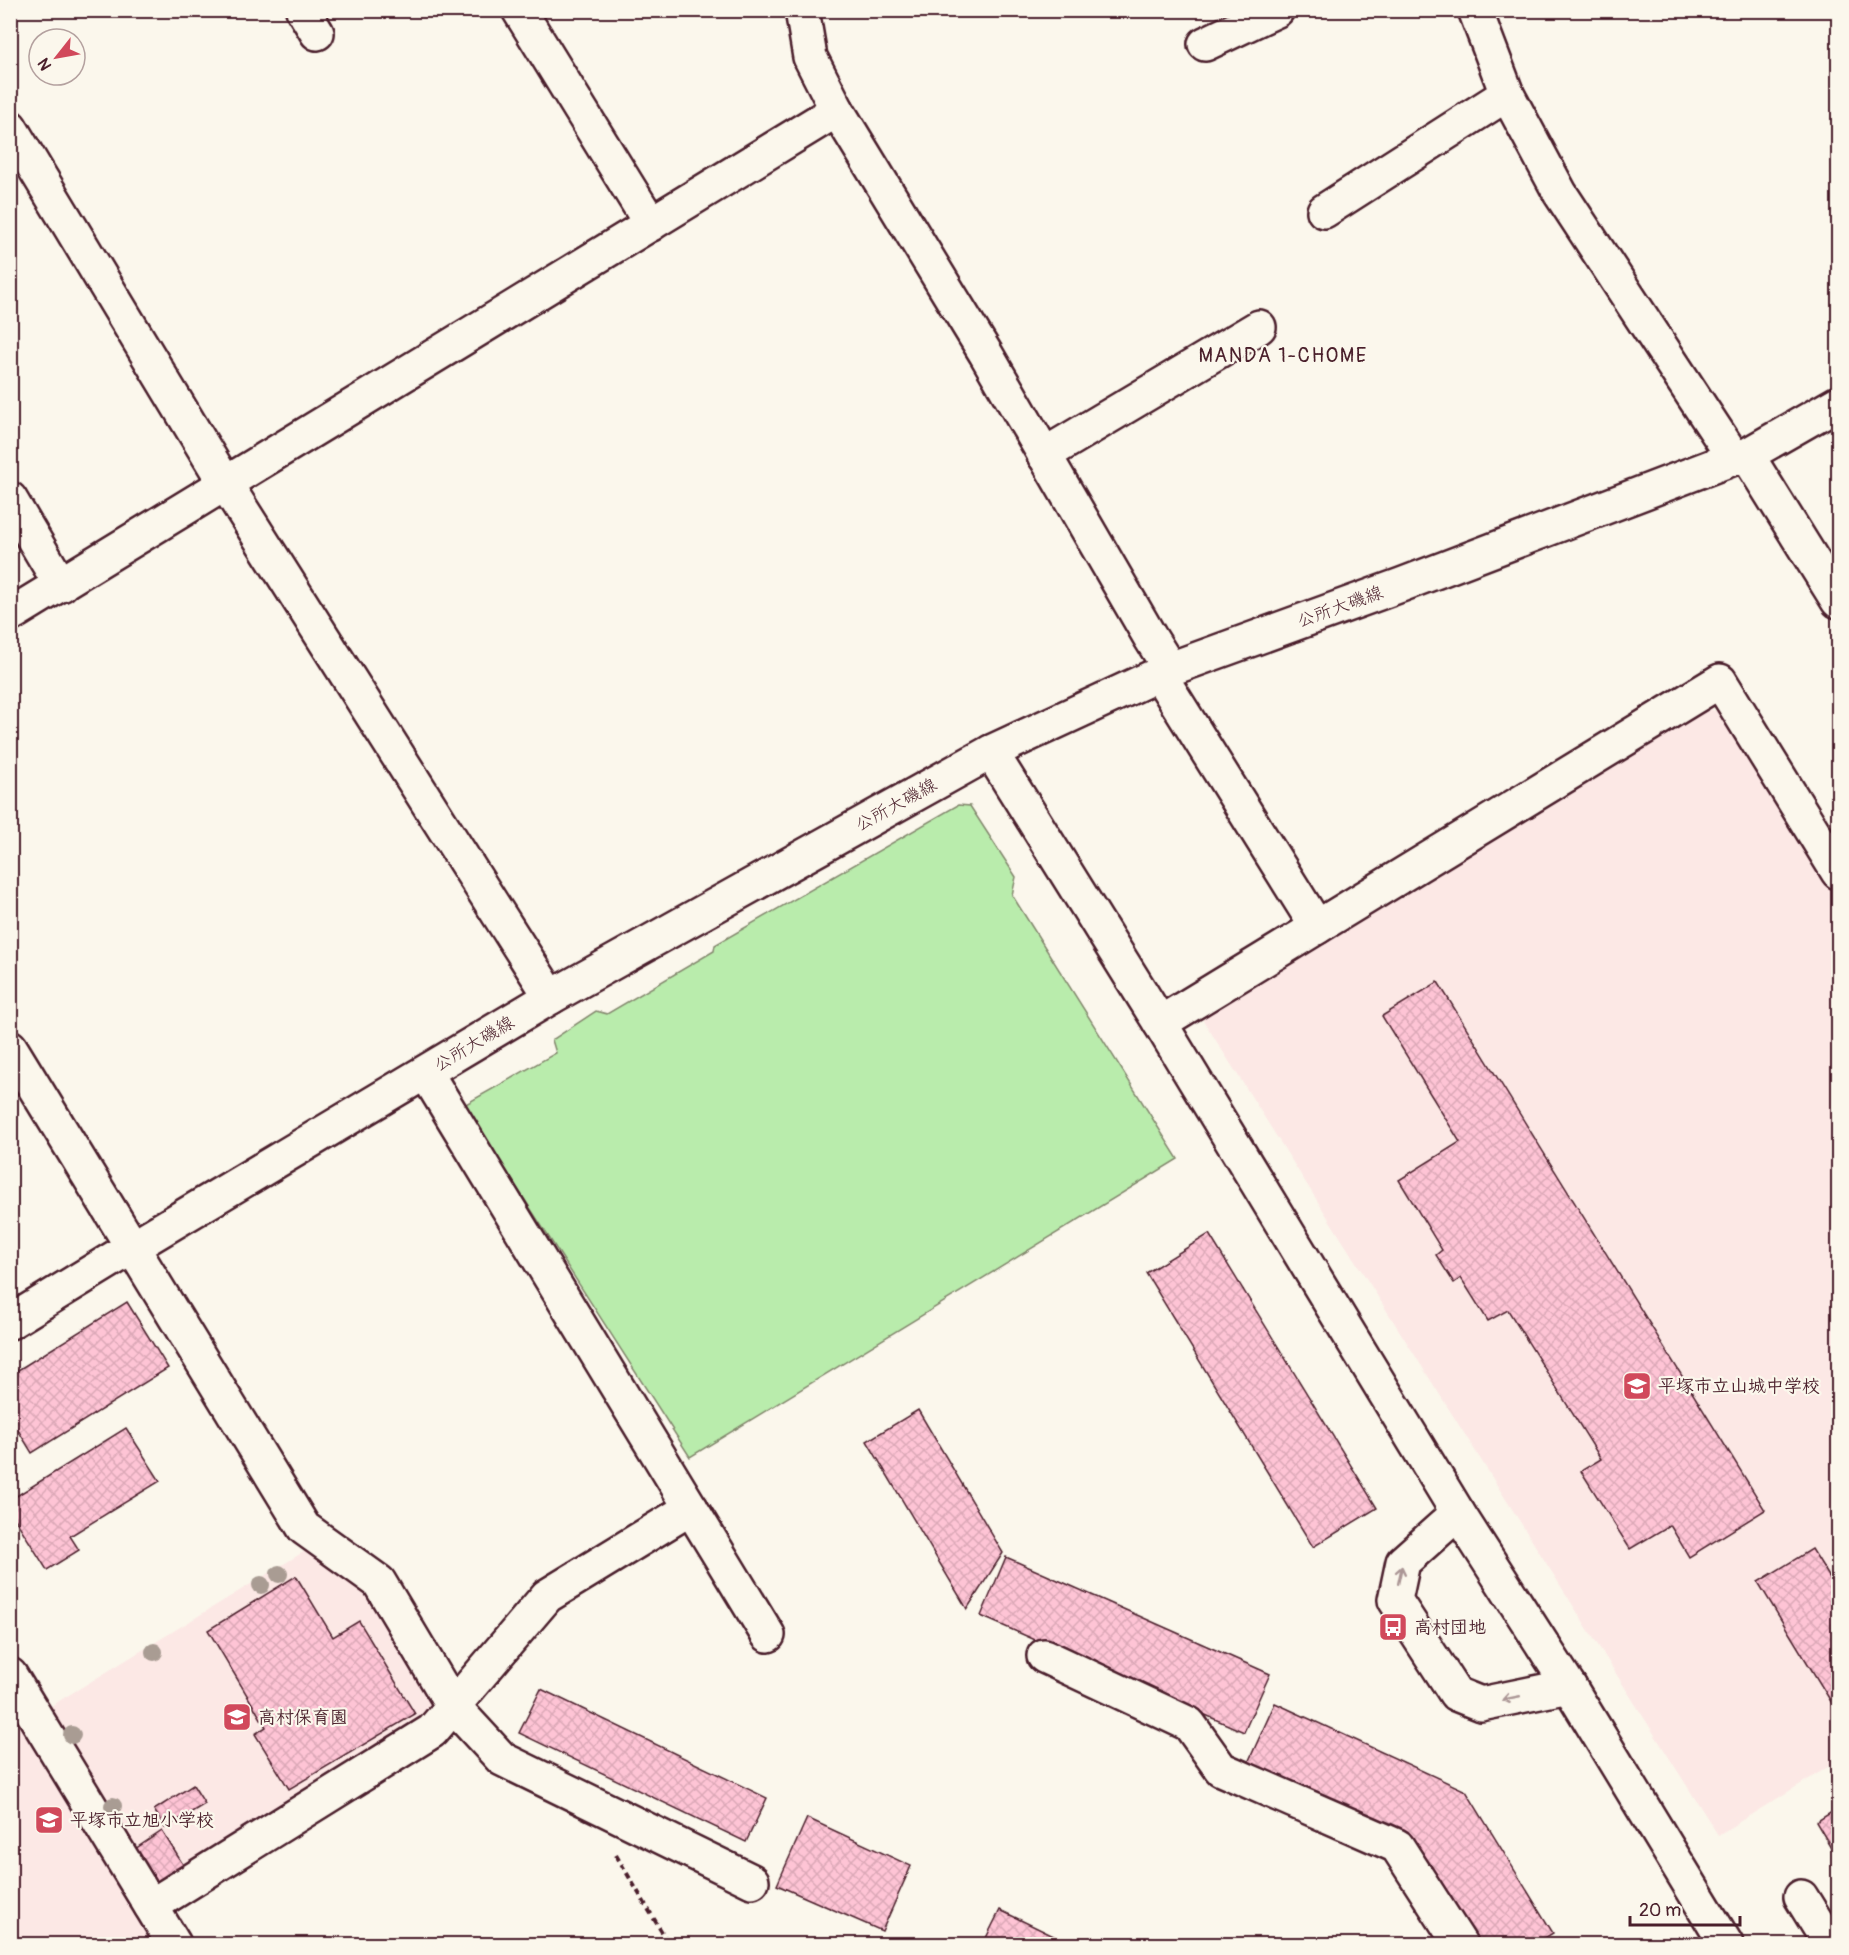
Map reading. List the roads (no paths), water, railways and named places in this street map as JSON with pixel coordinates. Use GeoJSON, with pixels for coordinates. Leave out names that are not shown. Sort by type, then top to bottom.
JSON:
{"type":"FeatureCollection","features":[{"type":"Feature","properties":{"kind":"street"},"geometry":{"type":"LineString","coordinates":[[519,10],[651,224]]}},
{"type":"Feature","properties":{"kind":"street"},"geometry":{"type":"LineString","coordinates":[[802,10],[810,57],[837,111],[986,354],[1150,638],[1165,671],[1317,927]]}},
{"type":"Feature","properties":{"kind":"street"},"geometry":{"type":"LineString","coordinates":[[1205,44],[1277,10]]}},
{"type":"Feature","properties":{"kind":"street"},"geometry":{"type":"LineString","coordinates":[[1475,10],[1507,94],[1560,193],[1839,601]]}},
{"type":"Feature","properties":{"kind":"street"},"geometry":{"type":"LineString","coordinates":[[1324,211],[1507,94]]}},
{"type":"Feature","properties":{"kind":"street"},"geometry":{"type":"LineString","coordinates":[[10,615],[837,111]]}},
{"type":"Feature","properties":{"kind":"street"},"geometry":{"type":"LineString","coordinates":[[10,127],[225,483],[551,997]]}},
{"type":"Feature","properties":{"kind":"street"},"geometry":{"type":"LineString","coordinates":[[1044,454],[1259,327]]}},
{"type":"Feature","properties":{"kind":"street","name":"公所大磯線"},"geometry":{"type":"LineString","coordinates":[[10,1322],[551,997],[991,752],[1165,671],[1740,457],[1839,403]]}},
{"type":"Feature","properties":{"kind":"street"},"geometry":{"type":"LineString","coordinates":[[10,499],[61,585]]}},
{"type":"Feature","properties":{"kind":"street"},"geometry":{"type":"LineString","coordinates":[[1160,1023],[1720,681],[1839,872]]}},
{"type":"Feature","properties":{"kind":"street"},"geometry":{"type":"LineString","coordinates":[[991,752],[1160,1023],[1458,1513],[1569,1686],[1724,1944]]}},
{"type":"Feature","properties":{"kind":"street"},"geometry":{"type":"LineString","coordinates":[[10,1047],[134,1246],[304,1528],[379,1582],[453,1706],[502,1759],[753,1881]]}},
{"type":"Feature","properties":{"kind":"street"},"geometry":{"type":"LineString","coordinates":[[426,1073],[768,1635]]}},
{"type":"Feature","properties":{"kind":"street"},"geometry":{"type":"LineString","coordinates":[[151,1906],[432,1731],[547,1596],[691,1508]]}},
{"type":"Feature","properties":{"kind":"street"},"geometry":{"type":"LineString","coordinates":[[1458,1513],[1403,1562],[1395,1600],[1456,1694],[1480,1704],[1569,1686]]}},
{"type":"Feature","properties":{"kind":"street"},"geometry":{"type":"LineString","coordinates":[[1044,1656],[1189,1724],[1221,1769],[1397,1846],[1460,1944]]}},
{"type":"Feature","properties":{"kind":"street"},"geometry":{"type":"LineString","coordinates":[[10,1675],[174,1944]]}},
{"type":"Feature","properties":{"kind":"street"},"geometry":{"type":"LineString","coordinates":[[1801,1897],[1830,1944]]}},
{"type":"Feature","properties":{"kind":"place","name":"平塚市立山城中学校"},"geometry":{"type":"Point","coordinates":[1637,1386]}},
{"type":"Feature","properties":{"kind":"place","name":"高村団地"},"geometry":{"type":"Point","coordinates":[1393,1627]}},
{"type":"Feature","properties":{"kind":"place","name":"高村保育園"},"geometry":{"type":"Point","coordinates":[237,1717]}},
{"type":"Feature","properties":{"kind":"place","name":"平塚市立旭小学校"},"geometry":{"type":"Point","coordinates":[49,1820]}},
{"type":"Feature","properties":{"kind":"district","name":"MANDA 1-CHOME"},"geometry":{"type":"Point","coordinates":[1283,355]}}]}
